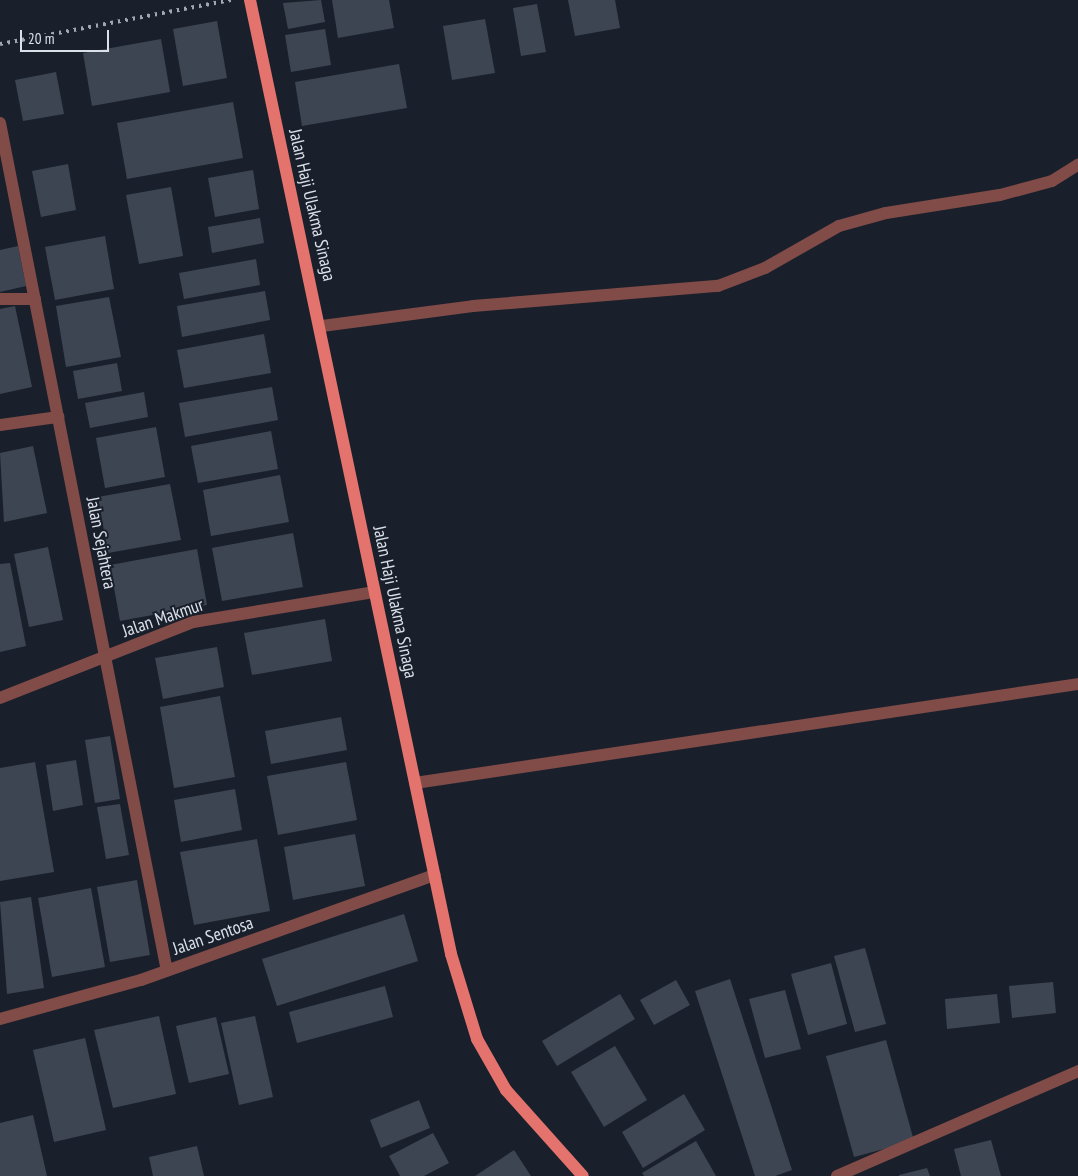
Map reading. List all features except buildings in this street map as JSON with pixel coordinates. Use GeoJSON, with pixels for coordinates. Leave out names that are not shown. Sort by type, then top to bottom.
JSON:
{"type":"FeatureCollection","features":[{"type":"Feature","properties":{"kind":"main road","name":"Jalan Haji Ulakma Sinaga"},"geometry":{"type":"LineString","coordinates":[[250,0],[322,326],[374,592],[434,875],[477,1039],[506,1090],[583,1176]]}},
{"type":"Feature","properties":{"kind":"street","name":"Jalan Sejahtera"},"geometry":{"type":"LineString","coordinates":[[0,123],[167,971]]}},
{"type":"Feature","properties":{"kind":"street"},"geometry":{"type":"LineString","coordinates":[[322,326],[473,306],[718,286],[765,268],[839,226],[886,212],[1000,195],[1052,181],[1078,166]]}},
{"type":"Feature","properties":{"kind":"street"},"geometry":{"type":"LineString","coordinates":[[0,299],[35,299]]}},
{"type":"Feature","properties":{"kind":"street"},"geometry":{"type":"LineString","coordinates":[[0,425],[58,417]]}},
{"type":"Feature","properties":{"kind":"street","name":"Jalan Makmur"},"geometry":{"type":"LineString","coordinates":[[0,698],[193,622],[374,592]]}},
{"type":"Feature","properties":{"kind":"street"},"geometry":{"type":"LineString","coordinates":[[415,783],[1078,684]]}},
{"type":"Feature","properties":{"kind":"street","name":"Jalan Sentosa"},"geometry":{"type":"LineString","coordinates":[[0,1018],[167,971],[434,875]]}},
{"type":"Feature","properties":{"kind":"street"},"geometry":{"type":"LineString","coordinates":[[837,1176],[1078,1071]]}},
{"type":"Feature","properties":{"kind":"railway"},"geometry":{"type":"LineString","coordinates":[[0,44],[231,0]]}}]}
